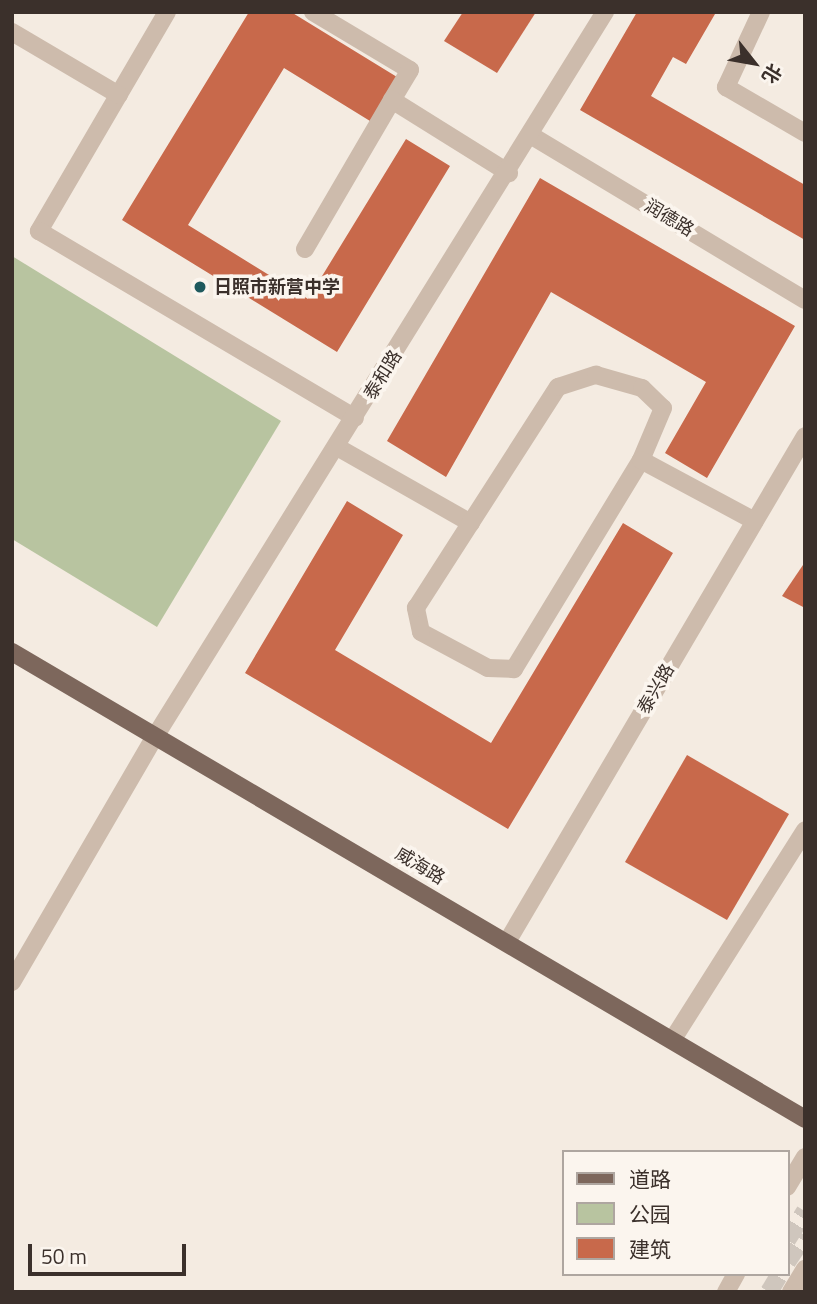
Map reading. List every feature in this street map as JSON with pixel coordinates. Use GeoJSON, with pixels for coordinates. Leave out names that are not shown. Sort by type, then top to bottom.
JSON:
{"type":"FeatureCollection","features":[{"type":"Feature","properties":{"kind":"main road","name":"威海路"},"geometry":{"type":"LineString","coordinates":[[12,652],[805,1119]]}},
{"type":"Feature","properties":{"kind":"street"},"geometry":{"type":"LineString","coordinates":[[167,12],[39,231],[355,418]]}},
{"type":"Feature","properties":{"kind":"street"},"geometry":{"type":"LineString","coordinates":[[305,249],[410,70],[313,12]]}},
{"type":"Feature","properties":{"kind":"street","name":"泰和路"},"geometry":{"type":"LineString","coordinates":[[12,982],[156,735],[533,136],[606,12]]}},
{"type":"Feature","properties":{"kind":"street"},"geometry":{"type":"LineString","coordinates":[[757,14],[726,87],[805,133]]}},
{"type":"Feature","properties":{"kind":"street"},"geometry":{"type":"LineString","coordinates":[[12,32],[119,95]]}},
{"type":"Feature","properties":{"kind":"street"},"geometry":{"type":"LineString","coordinates":[[392,100],[509,173]]}},
{"type":"Feature","properties":{"kind":"street","name":"润德路"},"geometry":{"type":"LineString","coordinates":[[533,136],[805,300]]}},
{"type":"Feature","properties":{"kind":"street"},"geometry":{"type":"LineString","coordinates":[[596,375],[642,388],[663,408],[641,460],[514,669],[488,668],[421,632],[416,608],[558,387],[596,375]]}},
{"type":"Feature","properties":{"kind":"street","name":"泰兴路"},"geometry":{"type":"LineString","coordinates":[[507,942],[805,436]]}},
{"type":"Feature","properties":{"kind":"street"},"geometry":{"type":"LineString","coordinates":[[337,447],[471,523]]}},
{"type":"Feature","properties":{"kind":"street"},"geometry":{"type":"LineString","coordinates":[[641,460],[755,521]]}},
{"type":"Feature","properties":{"kind":"street"},"geometry":{"type":"LineString","coordinates":[[673,1039],[805,830]]}},
{"type":"Feature","properties":{"kind":"street"},"geometry":{"type":"LineString","coordinates":[[789,1184],[805,1157]]}},
{"type":"Feature","properties":{"kind":"street"},"geometry":{"type":"LineString","coordinates":[[791,1292],[805,1269]]}},
{"type":"Feature","properties":{"kind":"street"},"geometry":{"type":"LineString","coordinates":[[726,1292],[735,1276]]}},
{"type":"Feature","properties":{"kind":"green space"},"geometry":{"type":"Polygon","coordinates":[[[12,256],[281,421],[157,627],[12,539],[12,256]]]}},
{"type":"Feature","properties":{"kind":"building"},"geometry":{"type":"Polygon","coordinates":[[[249,12],[291,12],[397,77],[370,121],[284,68],[188,225],[308,299],[406,139],[450,166],[337,352],[122,220],[249,12]]]}},
{"type":"Feature","properties":{"kind":"building"},"geometry":{"type":"Polygon","coordinates":[[[463,12],[536,12],[497,73],[444,41],[463,12]]]}},
{"type":"Feature","properties":{"kind":"building"},"geometry":{"type":"Polygon","coordinates":[[[637,12],[715,14],[686,64],[673,57],[651,96],[805,185],[805,240],[580,110],[637,12]]]}},
{"type":"Feature","properties":{"kind":"building"},"geometry":{"type":"Polygon","coordinates":[[[540,178],[795,326],[707,478],[665,453],[706,382],[551,292],[446,477],[387,441],[540,178]]]}},
{"type":"Feature","properties":{"kind":"building"},"geometry":{"type":"Polygon","coordinates":[[[347,501],[403,535],[335,650],[491,743],[623,523],[673,553],[508,829],[245,673],[347,501]]]}},
{"type":"Feature","properties":{"kind":"building"},"geometry":{"type":"Polygon","coordinates":[[[805,562],[805,608],[782,596],[805,562]]]}},
{"type":"Feature","properties":{"kind":"building"},"geometry":{"type":"Polygon","coordinates":[[[687,755],[789,814],[727,920],[625,862],[687,755]]]}},
{"type":"Feature","properties":{"kind":"tunnel"},"geometry":{"type":"LineString","coordinates":[[789,1237],[805,1211]]}},
{"type":"Feature","properties":{"kind":"tunnel"},"geometry":{"type":"LineString","coordinates":[[789,1259],[805,1235]]}},
{"type":"Feature","properties":{"kind":"tunnel"},"geometry":{"type":"LineString","coordinates":[[769,1292],[779,1276]]}},
{"type":"Feature","properties":{"kind":"place","name":"日照市新营中学"},"geometry":{"type":"Point","coordinates":[200,287]}}]}
